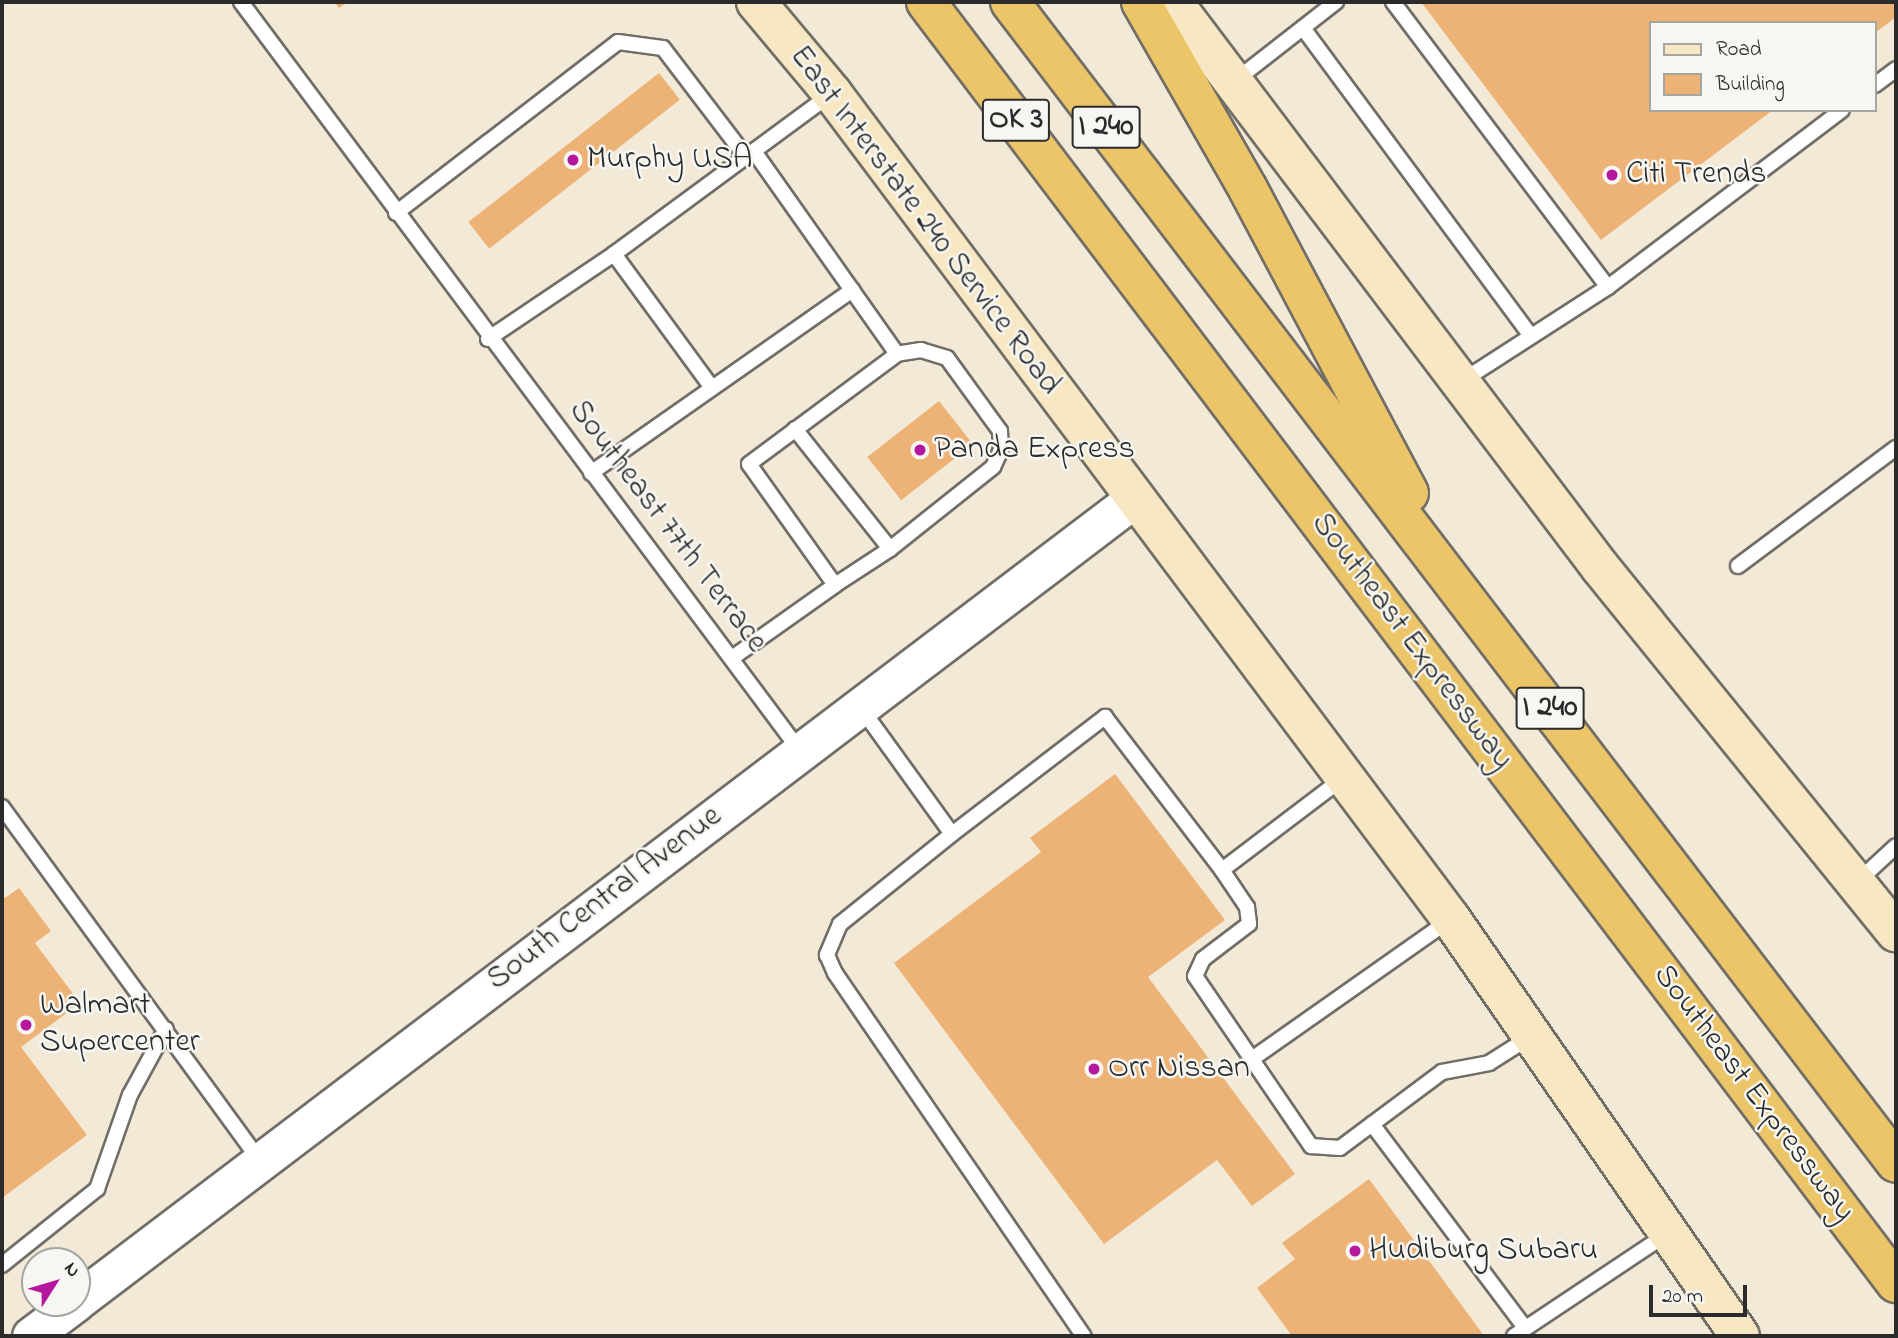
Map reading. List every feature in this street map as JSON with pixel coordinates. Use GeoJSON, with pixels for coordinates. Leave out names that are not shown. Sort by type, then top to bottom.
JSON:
{"type":"FeatureCollection","features":[{"type":"Feature","properties":{"kind":"highway","name":"Southeast Expressway"},"geometry":{"type":"LineString","coordinates":[[926,2],[1896,1283]]}},
{"type":"Feature","properties":{"kind":"highway","name":"I 240"},"geometry":{"type":"LineString","coordinates":[[1010,2],[1896,1163]]}},
{"type":"Feature","properties":{"kind":"highway"},"geometry":{"type":"LineString","coordinates":[[1141,2],[1248,189],[1431,536],[1539,694]]}},
{"type":"Feature","properties":{"kind":"main road","name":"East Interstate 240 Service Road"},"geometry":{"type":"LineString","coordinates":[[756,2],[832,93],[1215,610],[1451,919],[1740,1336]]}},
{"type":"Feature","properties":{"kind":"main road"},"geometry":{"type":"LineString","coordinates":[[1173,2],[1699,694],[1896,932]]}},
{"type":"Feature","properties":{"kind":"street","name":"South Central Avenue"},"geometry":{"type":"LineString","coordinates":[[91,1291],[1134,499]]}},
{"type":"Feature","properties":{"kind":"street","name":"South Central Avenue"},"geometry":{"type":"LineString","coordinates":[[31,1336],[56,1317]]}},
{"type":"Feature","properties":{"kind":"lane","name":"Southeast 77th Terrace"},"geometry":{"type":"LineString","coordinates":[[241,2],[488,339],[800,751]]}},
{"type":"Feature","properties":{"kind":"lane"},"geometry":{"type":"LineString","coordinates":[[1234,81],[1336,2]]}},
{"type":"Feature","properties":{"kind":"lane"},"geometry":{"type":"LineString","coordinates":[[1393,2],[1608,287]]}},
{"type":"Feature","properties":{"kind":"lane"},"geometry":{"type":"LineString","coordinates":[[1303,28],[1531,336]]}},
{"type":"Feature","properties":{"kind":"lane"},"geometry":{"type":"LineString","coordinates":[[396,213],[618,42],[663,48],[750,154],[852,289],[897,354]]}},
{"type":"Feature","properties":{"kind":"lane"},"geometry":{"type":"LineString","coordinates":[[1877,83],[1896,69]]}},
{"type":"Feature","properties":{"kind":"lane"},"geometry":{"type":"LineString","coordinates":[[488,339],[614,254],[832,93]]}},
{"type":"Feature","properties":{"kind":"lane"},"geometry":{"type":"LineString","coordinates":[[1461,382],[1608,287],[1839,112]]}},
{"type":"Feature","properties":{"kind":"lane"},"geometry":{"type":"LineString","coordinates":[[614,254],[712,387]]}},
{"type":"Feature","properties":{"kind":"lane"},"geometry":{"type":"LineString","coordinates":[[591,473],[852,289]]}},
{"type":"Feature","properties":{"kind":"lane"},"geometry":{"type":"LineString","coordinates":[[732,658],[890,549],[993,467],[1001,450],[1000,431],[947,358],[929,351],[897,354],[749,464],[835,585]]}},
{"type":"Feature","properties":{"kind":"lane"},"geometry":{"type":"LineString","coordinates":[[795,429],[890,549]]}},
{"type":"Feature","properties":{"kind":"lane"},"geometry":{"type":"LineString","coordinates":[[1738,566],[1896,448]]}},
{"type":"Feature","properties":{"kind":"lane"},"geometry":{"type":"LineString","coordinates":[[860,706],[952,834]]}},
{"type":"Feature","properties":{"kind":"lane"},"geometry":{"type":"LineString","coordinates":[[1084,1336],[835,973],[827,955],[841,924],[952,834],[1105,717],[1222,870],[1247,907],[1249,924],[1203,959],[1195,976],[1311,1146],[1340,1148],[1442,1072],[1489,1063],[1532,1036]]}},
{"type":"Feature","properties":{"kind":"lane"},"geometry":{"type":"LineString","coordinates":[[1222,870],[1345,777]]}},
{"type":"Feature","properties":{"kind":"lane"},"geometry":{"type":"LineString","coordinates":[[2,807],[261,1162]]}},
{"type":"Feature","properties":{"kind":"lane"},"geometry":{"type":"LineString","coordinates":[[1856,884],[1896,846]]}},
{"type":"Feature","properties":{"kind":"lane"},"geometry":{"type":"LineString","coordinates":[[1252,1059],[1451,919]]}},
{"type":"Feature","properties":{"kind":"lane"},"geometry":{"type":"LineString","coordinates":[[2,1265],[97,1189],[130,1095],[166,1029]]}},
{"type":"Feature","properties":{"kind":"lane"},"geometry":{"type":"LineString","coordinates":[[1372,1124],[1519,1332],[1668,1233]]}},
{"type":"Feature","properties":{"kind":"building"},"geometry":{"type":"Polygon","coordinates":[[[334,2],[348,2],[339,8],[334,2]]]}},
{"type":"Feature","properties":{"kind":"building"},"geometry":{"type":"Polygon","coordinates":[[[1421,2],[1896,2],[1896,17],[1877,31],[1877,21],[1650,21],[1650,112],[1770,112],[1601,240],[1421,2]]]}},
{"type":"Feature","properties":{"kind":"building","name":"Murphy USA"},"geometry":{"type":"Polygon","coordinates":[[[659,73],[680,100],[489,249],[468,222],[659,73]]]}},
{"type":"Feature","properties":{"kind":"building","name":"Panda Express"},"geometry":{"type":"Polygon","coordinates":[[[939,401],[973,444],[901,500],[867,457],[939,401]]]}},
{"type":"Feature","properties":{"kind":"building","name":"Orr Nissan"},"geometry":{"type":"Polygon","coordinates":[[[1115,774],[1225,920],[1148,977],[1295,1174],[1252,1206],[1217,1160],[1104,1244],[894,963],[1041,852],[1030,838],[1115,774]]]}},
{"type":"Feature","properties":{"kind":"building","name":"Walmart Supercenter"},"geometry":{"type":"Polygon","coordinates":[[[19,888],[51,931],[35,943],[80,1003],[21,1047],[87,1135],[2,1198],[2,894],[5,898],[19,888]]]}},
{"type":"Feature","properties":{"kind":"building","name":"Hudiburg Subaru"},"geometry":{"type":"Polygon","coordinates":[[[1369,1179],[1482,1333],[1479,1336],[1292,1336],[1257,1288],[1295,1259],[1282,1243],[1369,1179]]]}},
{"type":"Feature","properties":{"kind":"place","name":"Murphy USA"},"geometry":{"type":"Point","coordinates":[573,160]}},
{"type":"Feature","properties":{"kind":"place","name":"Citi Trends"},"geometry":{"type":"Point","coordinates":[1612,175]}},
{"type":"Feature","properties":{"kind":"place","name":"Panda Express"},"geometry":{"type":"Point","coordinates":[920,450]}},
{"type":"Feature","properties":{"kind":"place","name":"Walmart Supercenter"},"geometry":{"type":"Point","coordinates":[26,1025]}},
{"type":"Feature","properties":{"kind":"place","name":"Orr Nissan"},"geometry":{"type":"Point","coordinates":[1094,1069]}},
{"type":"Feature","properties":{"kind":"place","name":"Hudiburg Subaru"},"geometry":{"type":"Point","coordinates":[1355,1251]}}]}
